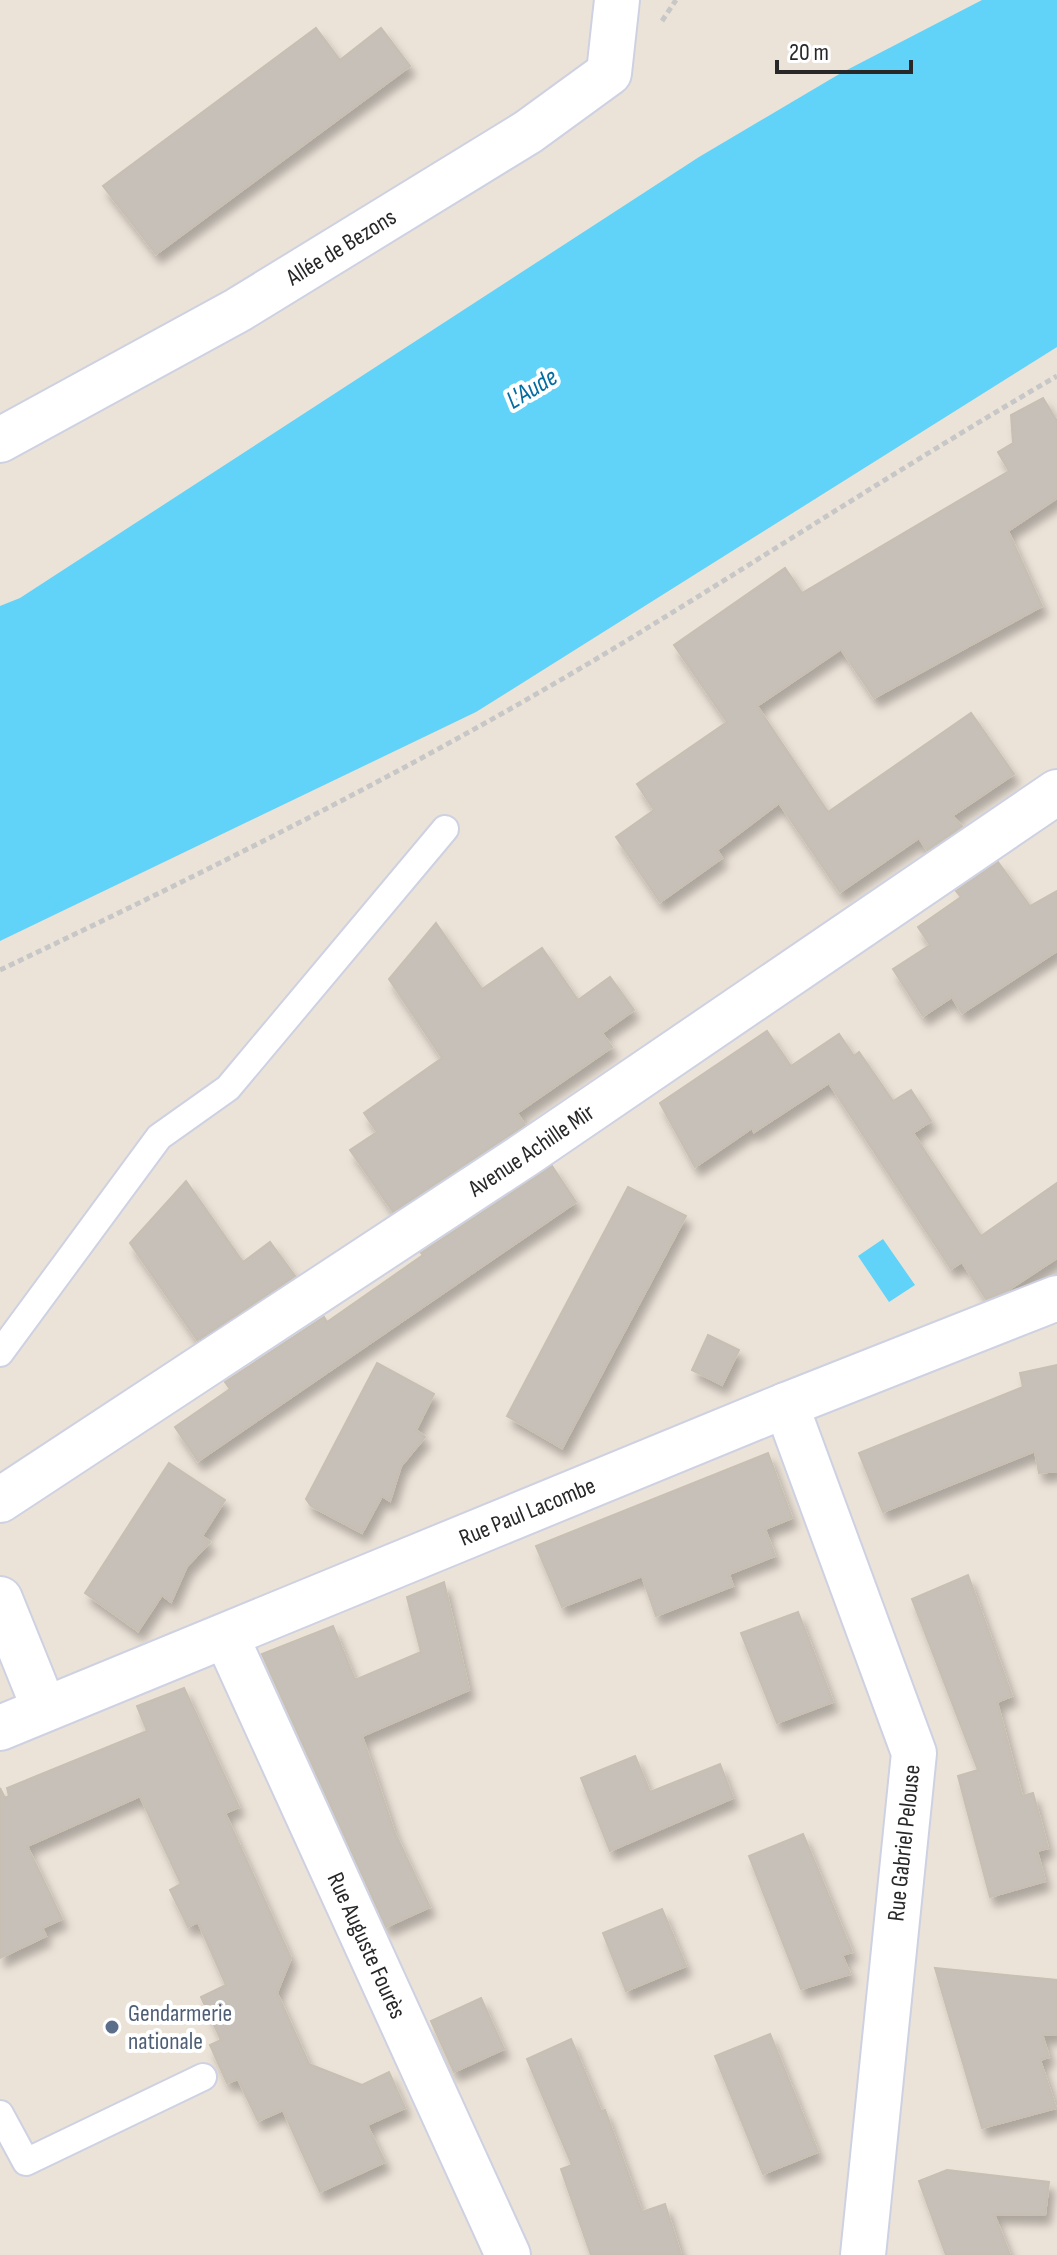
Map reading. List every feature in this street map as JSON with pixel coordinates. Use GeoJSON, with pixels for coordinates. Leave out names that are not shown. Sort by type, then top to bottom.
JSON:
{"type":"FeatureCollection","features":[{"type":"Feature","properties":{"kind":"street","name":"Allée de Bezons"},"geometry":{"type":"LineString","coordinates":[[0,440],[238,310],[528,132],[609,73],[617,0]]}},
{"type":"Feature","properties":{"kind":"street","name":"Avenue Achille Mir"},"geometry":{"type":"LineString","coordinates":[[0,1500],[526,1154],[1057,792]]}},
{"type":"Feature","properties":{"kind":"street","name":"Rue Paul Lacombe"},"geometry":{"type":"LineString","coordinates":[[0,1728],[786,1405],[1057,1298]]}},
{"type":"Feature","properties":{"kind":"street","name":"Rue Gabriel Pelouse"},"geometry":{"type":"LineString","coordinates":[[786,1405],[914,1753],[863,2255]]}},
{"type":"Feature","properties":{"kind":"street"},"geometry":{"type":"LineString","coordinates":[[0,1599],[44,1708]]}},
{"type":"Feature","properties":{"kind":"street","name":"Rue Auguste Fourès"},"geometry":{"type":"LineString","coordinates":[[226,1636],[508,2255]]}},
{"type":"Feature","properties":{"kind":"lane"},"geometry":{"type":"LineString","coordinates":[[0,1353],[159,1137],[228,1088],[445,829]]}},
{"type":"Feature","properties":{"kind":"lane"},"geometry":{"type":"LineString","coordinates":[[0,2114],[26,2162],[203,2077]]}},
{"type":"Feature","properties":{"kind":"path"},"geometry":{"type":"LineString","coordinates":[[662,21],[676,0]]}},
{"type":"Feature","properties":{"kind":"path"},"geometry":{"type":"LineString","coordinates":[[0,970],[404,767],[625,642],[887,475],[1057,376]]}},
{"type":"Feature","properties":{"kind":"water","name":"L'Aude"},"geometry":{"type":"Polygon","coordinates":[[[982,0],[1057,0],[1057,347],[476,712],[0,941],[0,606],[20,598],[699,157],[841,73],[982,0]]]}},
{"type":"Feature","properties":{"kind":"water"},"geometry":{"type":"Polygon","coordinates":[[[883,1239],[915,1285],[889,1302],[858,1256],[883,1239]]]}},
{"type":"Feature","properties":{"kind":"building"},"geometry":{"type":"Polygon","coordinates":[[[316,28],[340,60],[381,28],[410,66],[156,254],[103,186],[316,28]]]}},
{"type":"Feature","properties":{"kind":"building"},"geometry":{"type":"Polygon","coordinates":[[[1043,398],[1057,421],[1057,498],[1008,531],[1042,606],[874,698],[841,649],[757,706],[828,812],[971,713],[1014,774],[952,816],[962,826],[927,850],[919,838],[840,892],[779,803],[717,850],[722,858],[660,902],[616,837],[654,810],[637,784],[727,722],[674,645],[785,568],[802,593],[1009,471],[998,452],[1013,443],[1011,415],[1043,398]]]}},
{"type":"Feature","properties":{"kind":"building"},"geometry":{"type":"Polygon","coordinates":[[[998,862],[1030,906],[1057,891],[1057,951],[962,1013],[952,997],[923,1016],[893,969],[930,945],[918,927],[961,897],[956,891],[998,862]]]}},
{"type":"Feature","properties":{"kind":"building"},"geometry":{"type":"Polygon","coordinates":[[[436,923],[482,989],[542,948],[578,1000],[610,977],[634,1010],[602,1033],[612,1047],[517,1113],[525,1125],[393,1212],[350,1150],[377,1132],[364,1113],[442,1058],[389,979],[436,923]]]}},
{"type":"Feature","properties":{"kind":"building"},"geometry":{"type":"Polygon","coordinates":[[[767,1031],[791,1066],[839,1034],[854,1056],[859,1052],[893,1101],[911,1090],[931,1121],[913,1133],[981,1236],[1057,1183],[1057,1258],[1008,1290],[986,1299],[962,1262],[951,1269],[829,1083],[754,1132],[752,1128],[695,1167],[660,1103],[767,1031]]]}},
{"type":"Feature","properties":{"kind":"building"},"geometry":{"type":"Polygon","coordinates":[[[552,1166],[576,1202],[198,1461],[175,1427],[230,1389],[225,1382],[324,1317],[327,1322],[423,1255],[421,1253],[552,1166]]]}},
{"type":"Feature","properties":{"kind":"building"},"geometry":{"type":"Polygon","coordinates":[[[186,1181],[243,1262],[270,1242],[295,1276],[197,1340],[130,1243],[186,1181]]]}},
{"type":"Feature","properties":{"kind":"building"},"geometry":{"type":"Polygon","coordinates":[[[628,1187],[686,1216],[562,1448],[507,1416],[628,1187]]]}},
{"type":"Feature","properties":{"kind":"building"},"geometry":{"type":"Polygon","coordinates":[[[708,1335],[739,1350],[722,1385],[692,1370],[708,1335]]]}},
{"type":"Feature","properties":{"kind":"building"},"geometry":{"type":"Polygon","coordinates":[[[377,1363],[434,1394],[416,1430],[425,1437],[401,1466],[390,1501],[382,1496],[362,1533],[311,1506],[306,1499],[377,1363]]]}},
{"type":"Feature","properties":{"kind":"building"},"geometry":{"type":"Polygon","coordinates":[[[1057,1365],[1057,1471],[1039,1473],[1035,1451],[883,1512],[859,1453],[1023,1387],[1020,1373],[1057,1365]]]}},
{"type":"Feature","properties":{"kind":"building"},"geometry":{"type":"Polygon","coordinates":[[[768,1453],[792,1518],[765,1529],[775,1556],[729,1574],[733,1586],[656,1616],[642,1576],[562,1607],[536,1546],[768,1453]]]}},
{"type":"Feature","properties":{"kind":"building"},"geometry":{"type":"Polygon","coordinates":[[[169,1463],[225,1500],[202,1536],[210,1542],[187,1566],[171,1602],[162,1595],[138,1631],[85,1593],[169,1463]]]}},
{"type":"Feature","properties":{"kind":"building"},"geometry":{"type":"Polygon","coordinates":[[[968,1575],[1012,1696],[997,1702],[1022,1796],[1033,1793],[1048,1848],[1037,1851],[1045,1881],[990,1897],[958,1776],[978,1770],[912,1599],[968,1575]]]}},
{"type":"Feature","properties":{"kind":"building"},"geometry":{"type":"Polygon","coordinates":[[[444,1582],[469,1690],[362,1736],[394,1831],[430,1907],[386,1927],[262,1654],[333,1626],[355,1680],[421,1652],[407,1597],[444,1582]]]}},
{"type":"Feature","properties":{"kind":"building"},"geometry":{"type":"Polygon","coordinates":[[[798,1612],[833,1702],[777,1723],[741,1633],[798,1612]]]}},
{"type":"Feature","properties":{"kind":"building"},"geometry":{"type":"Polygon","coordinates":[[[184,1688],[239,1807],[225,1813],[291,1958],[277,1993],[309,2064],[362,2085],[389,2072],[405,2108],[367,2125],[385,2162],[320,2192],[283,2110],[258,2121],[238,2079],[227,2083],[210,2045],[221,2040],[201,1997],[226,1985],[198,1922],[188,1927],[170,1890],[181,1884],[140,1796],[27,1846],[62,1919],[42,1928],[46,1936],[0,1958],[0,1788],[5,1798],[9,1796],[7,1788],[147,1731],[137,1706],[184,1688]]]}},
{"type":"Feature","properties":{"kind":"building"},"geometry":{"type":"Polygon","coordinates":[[[635,1756],[650,1792],[720,1764],[733,1798],[610,1851],[581,1778],[635,1756]]]}},
{"type":"Feature","properties":{"kind":"building"},"geometry":{"type":"Polygon","coordinates":[[[803,1834],[852,1952],[842,1955],[850,1974],[801,1989],[749,1856],[803,1834]]]}},
{"type":"Feature","properties":{"kind":"building"},"geometry":{"type":"Polygon","coordinates":[[[662,1909],[686,1966],[626,1991],[603,1933],[662,1909]]]}},
{"type":"Feature","properties":{"kind":"building"},"geometry":{"type":"Polygon","coordinates":[[[935,1968],[1057,1980],[1057,2035],[1042,2034],[1049,2057],[1040,2060],[1056,2108],[982,2128],[935,1968]]]}},
{"type":"Feature","properties":{"kind":"building"},"geometry":{"type":"Polygon","coordinates":[[[481,1998],[504,2049],[454,2072],[431,2021],[481,1998]]]}},
{"type":"Feature","properties":{"kind":"building"},"geometry":{"type":"Polygon","coordinates":[[[770,2034],[818,2152],[763,2174],[715,2056],[770,2034]]]}},
{"type":"Feature","properties":{"kind":"building"},"geometry":{"type":"Polygon","coordinates":[[[571,2039],[601,2111],[605,2110],[642,2212],[665,2204],[681,2255],[591,2255],[561,2169],[572,2165],[527,2059],[571,2039]]]}},
{"type":"Feature","properties":{"kind":"building"},"geometry":{"type":"Polygon","coordinates":[[[947,2170],[1049,2182],[1045,2215],[994,2214],[1010,2255],[946,2255],[919,2181],[947,2170]]]}},
{"type":"Feature","properties":{"kind":"place","name":"Gendarmerie nationale"},"geometry":{"type":"Point","coordinates":[112,2027]}}]}
